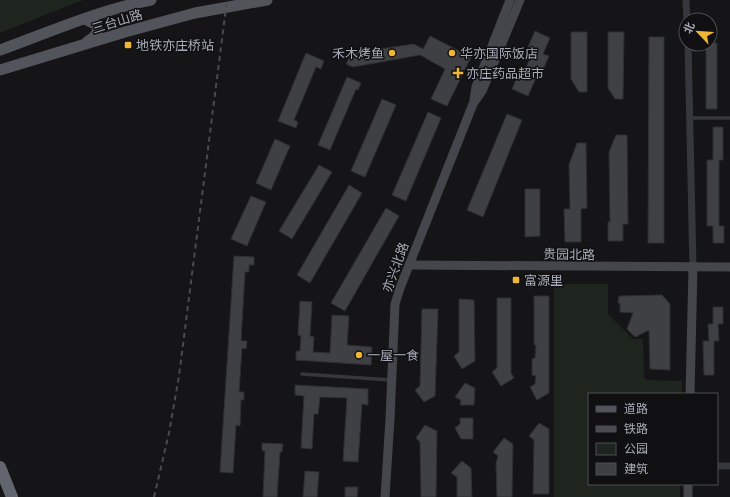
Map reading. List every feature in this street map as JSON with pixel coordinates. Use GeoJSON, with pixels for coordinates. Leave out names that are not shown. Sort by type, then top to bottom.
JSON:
{"type":"FeatureCollection","features":[{"type":"Feature","properties":{"kind":"highway"},"geometry":{"type":"LineString","coordinates":[[0,468],[12,497]]}},
{"type":"Feature","properties":{"kind":"highway"},"geometry":{"type":"LineString","coordinates":[[0,485],[6,497]]}},
{"type":"Feature","properties":{"kind":"main road","name":"三台山路"},"geometry":{"type":"LineString","coordinates":[[0,50],[85,19],[119,8],[152,0]]}},
{"type":"Feature","properties":{"kind":"main road","name":"三台山路"},"geometry":{"type":"LineString","coordinates":[[0,70],[195,13],[267,0]]}},
{"type":"Feature","properties":{"kind":"main road"},"geometry":{"type":"LineString","coordinates":[[79,47],[94,37],[98,30],[97,25],[85,19]]}},
{"type":"Feature","properties":{"kind":"street","name":"亦兴北路"},"geometry":{"type":"LineString","coordinates":[[474,104],[476,88],[510,0]]}},
{"type":"Feature","properties":{"kind":"street","name":"亦兴北路"},"geometry":{"type":"LineString","coordinates":[[385,497],[395,304],[409,265],[474,104],[482,91],[520,0]]}},
{"type":"Feature","properties":{"kind":"street"},"geometry":{"type":"LineString","coordinates":[[686,0],[687,12]]}},
{"type":"Feature","properties":{"kind":"street"},"geometry":{"type":"LineString","coordinates":[[688,52],[691,118],[693,268],[690,393]]}},
{"type":"Feature","properties":{"kind":"street","name":"贵园北路"},"geometry":{"type":"LineString","coordinates":[[409,265],[693,268],[730,267]]}},
{"type":"Feature","properties":{"kind":"street"},"geometry":{"type":"LineString","coordinates":[[718,466],[730,466]]}},
{"type":"Feature","properties":{"kind":"street"},"geometry":{"type":"LineString","coordinates":[[688,485],[688,497]]}},
{"type":"Feature","properties":{"kind":"lane"},"geometry":{"type":"LineString","coordinates":[[691,118],[730,118]]}},
{"type":"Feature","properties":{"kind":"lane"},"geometry":{"type":"LineString","coordinates":[[302,374],[392,380]]}},
{"type":"Feature","properties":{"kind":"green space"},"geometry":{"type":"Polygon","coordinates":[[[0,0],[83,0],[0,33],[0,0]]]}},
{"type":"Feature","properties":{"kind":"green space"},"geometry":{"type":"Polygon","coordinates":[[[554,284],[608,284],[608,314],[633,339],[643,339],[644,377],[647,380],[682,381],[682,393],[588,393],[588,485],[680,485],[680,497],[554,497],[554,284]]]}},
{"type":"Feature","properties":{"kind":"building"},"geometry":{"type":"Polygon","coordinates":[[[535,31],[550,38],[543,54],[549,56],[539,79],[536,78],[528,96],[512,89],[520,70],[524,72],[534,50],[528,47],[535,31]]]}},
{"type":"Feature","properties":{"kind":"building"},"geometry":{"type":"Polygon","coordinates":[[[571,32],[587,32],[587,92],[579,92],[571,79],[571,32]]]}},
{"type":"Feature","properties":{"kind":"building"},"geometry":{"type":"Polygon","coordinates":[[[608,32],[624,32],[623,99],[615,99],[608,88],[608,32]]]}},
{"type":"Feature","properties":{"kind":"building"},"geometry":{"type":"Polygon","coordinates":[[[430,36],[471,57],[447,106],[431,99],[445,69],[420,55],[353,67],[346,64],[352,53],[414,44],[423,49],[430,36]]]}},
{"type":"Feature","properties":{"kind":"building"},"geometry":{"type":"Polygon","coordinates":[[[649,37],[664,37],[664,243],[648,243],[649,37]]]}},
{"type":"Feature","properties":{"kind":"building"},"geometry":{"type":"Polygon","coordinates":[[[706,52],[717,52],[717,109],[706,109],[706,52]]]}},
{"type":"Feature","properties":{"kind":"building"},"geometry":{"type":"Polygon","coordinates":[[[306,53],[324,61],[321,69],[316,67],[294,120],[298,122],[296,128],[278,121],[306,53]]]}},
{"type":"Feature","properties":{"kind":"building"},"geometry":{"type":"Polygon","coordinates":[[[347,77],[361,83],[358,90],[356,89],[330,150],[318,145],[347,77]]]}},
{"type":"Feature","properties":{"kind":"building"},"geometry":{"type":"Polygon","coordinates":[[[382,99],[396,105],[365,177],[351,171],[382,99]]]}},
{"type":"Feature","properties":{"kind":"building"},"geometry":{"type":"Polygon","coordinates":[[[428,112],[441,118],[406,201],[392,195],[428,112]]]}},
{"type":"Feature","properties":{"kind":"building"},"geometry":{"type":"Polygon","coordinates":[[[507,114],[522,120],[483,217],[467,210],[507,114]]]}},
{"type":"Feature","properties":{"kind":"building"},"geometry":{"type":"Polygon","coordinates":[[[713,127],[723,127],[723,160],[719,160],[719,226],[724,226],[724,243],[713,243],[713,226],[707,226],[707,160],[713,160],[713,127]]]}},
{"type":"Feature","properties":{"kind":"building"},"geometry":{"type":"Polygon","coordinates":[[[616,135],[627,135],[628,224],[623,224],[623,241],[608,241],[608,222],[610,222],[609,152],[616,135]]]}},
{"type":"Feature","properties":{"kind":"building"},"geometry":{"type":"Polygon","coordinates":[[[275,139],[290,146],[271,190],[256,183],[275,139]]]}},
{"type":"Feature","properties":{"kind":"building"},"geometry":{"type":"Polygon","coordinates":[[[577,143],[586,143],[587,208],[581,209],[581,242],[565,242],[564,209],[570,209],[569,165],[577,143]]]}},
{"type":"Feature","properties":{"kind":"building"},"geometry":{"type":"Polygon","coordinates":[[[319,165],[332,172],[292,239],[279,231],[319,165]]]}},
{"type":"Feature","properties":{"kind":"building"},"geometry":{"type":"Polygon","coordinates":[[[349,185],[362,193],[310,283],[297,275],[349,185]]]}},
{"type":"Feature","properties":{"kind":"building"},"geometry":{"type":"Polygon","coordinates":[[[525,189],[540,189],[540,236],[525,237],[525,189]]]}},
{"type":"Feature","properties":{"kind":"building"},"geometry":{"type":"Polygon","coordinates":[[[251,196],[266,202],[247,246],[231,239],[251,196]]]}},
{"type":"Feature","properties":{"kind":"building"},"geometry":{"type":"Polygon","coordinates":[[[386,208],[399,216],[345,311],[331,303],[386,208]]]}},
{"type":"Feature","properties":{"kind":"building"},"geometry":{"type":"Polygon","coordinates":[[[234,256],[254,257],[254,265],[249,265],[249,272],[245,272],[241,341],[247,341],[246,349],[242,348],[239,392],[244,392],[244,400],[241,400],[240,426],[236,425],[233,473],[220,472],[234,256]]]}},
{"type":"Feature","properties":{"kind":"building"},"geometry":{"type":"Polygon","coordinates":[[[662,295],[670,304],[670,370],[650,369],[649,330],[635,337],[627,329],[633,313],[620,312],[620,303],[618,303],[619,296],[662,295]]]}},
{"type":"Feature","properties":{"kind":"building"},"geometry":{"type":"Polygon","coordinates":[[[534,296],[549,296],[549,393],[537,400],[530,387],[535,384],[536,376],[532,375],[532,359],[535,358],[536,345],[534,345],[534,296]]]}},
{"type":"Feature","properties":{"kind":"building"},"geometry":{"type":"Polygon","coordinates":[[[497,298],[511,298],[511,373],[514,378],[501,386],[492,372],[497,368],[497,298]]]}},
{"type":"Feature","properties":{"kind":"building"},"geometry":{"type":"Polygon","coordinates":[[[459,299],[474,300],[475,361],[462,369],[454,356],[459,352],[459,299]]]}},
{"type":"Feature","properties":{"kind":"building"},"geometry":{"type":"Polygon","coordinates":[[[300,301],[312,302],[310,336],[314,337],[313,352],[330,353],[332,315],[349,316],[347,345],[372,347],[371,365],[296,360],[296,351],[300,351],[301,336],[298,335],[300,301]]]}},
{"type":"Feature","properties":{"kind":"building"},"geometry":{"type":"Polygon","coordinates":[[[713,307],[723,307],[723,324],[718,324],[719,341],[714,341],[714,375],[704,375],[703,341],[709,341],[708,324],[713,324],[713,307]]]}},
{"type":"Feature","properties":{"kind":"building"},"geometry":{"type":"Polygon","coordinates":[[[422,309],[438,309],[435,396],[424,402],[415,390],[420,386],[422,309]]]}},
{"type":"Feature","properties":{"kind":"building"},"geometry":{"type":"Polygon","coordinates":[[[465,383],[475,388],[474,405],[460,405],[461,400],[455,397],[465,383]]]}},
{"type":"Feature","properties":{"kind":"building"},"geometry":{"type":"Polygon","coordinates":[[[295,385],[368,389],[368,405],[362,404],[358,462],[343,461],[347,398],[320,397],[318,414],[314,414],[312,449],[301,448],[304,396],[295,395],[295,385]]]}},
{"type":"Feature","properties":{"kind":"building"},"geometry":{"type":"Polygon","coordinates":[[[460,418],[473,418],[473,439],[461,439],[455,428],[460,424],[460,418]]]}},
{"type":"Feature","properties":{"kind":"building"},"geometry":{"type":"Polygon","coordinates":[[[539,423],[549,429],[549,494],[533,494],[534,440],[529,436],[539,423]]]}},
{"type":"Feature","properties":{"kind":"building"},"geometry":{"type":"Polygon","coordinates":[[[425,425],[437,431],[436,497],[421,497],[420,442],[416,438],[425,425]]]}},
{"type":"Feature","properties":{"kind":"building"},"geometry":{"type":"Polygon","coordinates":[[[504,438],[513,444],[512,497],[497,497],[496,463],[498,456],[493,452],[504,438]]]}},
{"type":"Feature","properties":{"kind":"building"},"geometry":{"type":"Polygon","coordinates":[[[262,443],[283,444],[282,452],[280,452],[277,497],[263,497],[265,451],[262,451],[262,443]]]}},
{"type":"Feature","properties":{"kind":"building"},"geometry":{"type":"Polygon","coordinates":[[[462,461],[471,468],[472,497],[457,497],[457,477],[451,473],[462,461]]]}},
{"type":"Feature","properties":{"kind":"building"},"geometry":{"type":"Polygon","coordinates":[[[305,471],[319,472],[317,497],[303,497],[305,471]]]}},
{"type":"Feature","properties":{"kind":"building"},"geometry":{"type":"Polygon","coordinates":[[[345,487],[358,487],[357,497],[345,497],[345,487]]]}},
{"type":"Feature","properties":{"kind":"railway"},"geometry":{"type":"LineString","coordinates":[[154,497],[169,433],[179,376],[227,0]]}},
{"type":"Feature","properties":{"kind":"place","name":"地铁亦庄桥站"},"geometry":{"type":"Point","coordinates":[128,45]}},
{"type":"Feature","properties":{"kind":"place","name":"禾木烤鱼"},"geometry":{"type":"Point","coordinates":[392,53]}},
{"type":"Feature","properties":{"kind":"place","name":"华亦国际饭店"},"geometry":{"type":"Point","coordinates":[452,53]}},
{"type":"Feature","properties":{"kind":"place","name":"亦庄药品超市"},"geometry":{"type":"Point","coordinates":[458,73]}},
{"type":"Feature","properties":{"kind":"place","name":"富源里"},"geometry":{"type":"Point","coordinates":[516,280]}},
{"type":"Feature","properties":{"kind":"place","name":"一屋一食"},"geometry":{"type":"Point","coordinates":[359,355]}}]}
